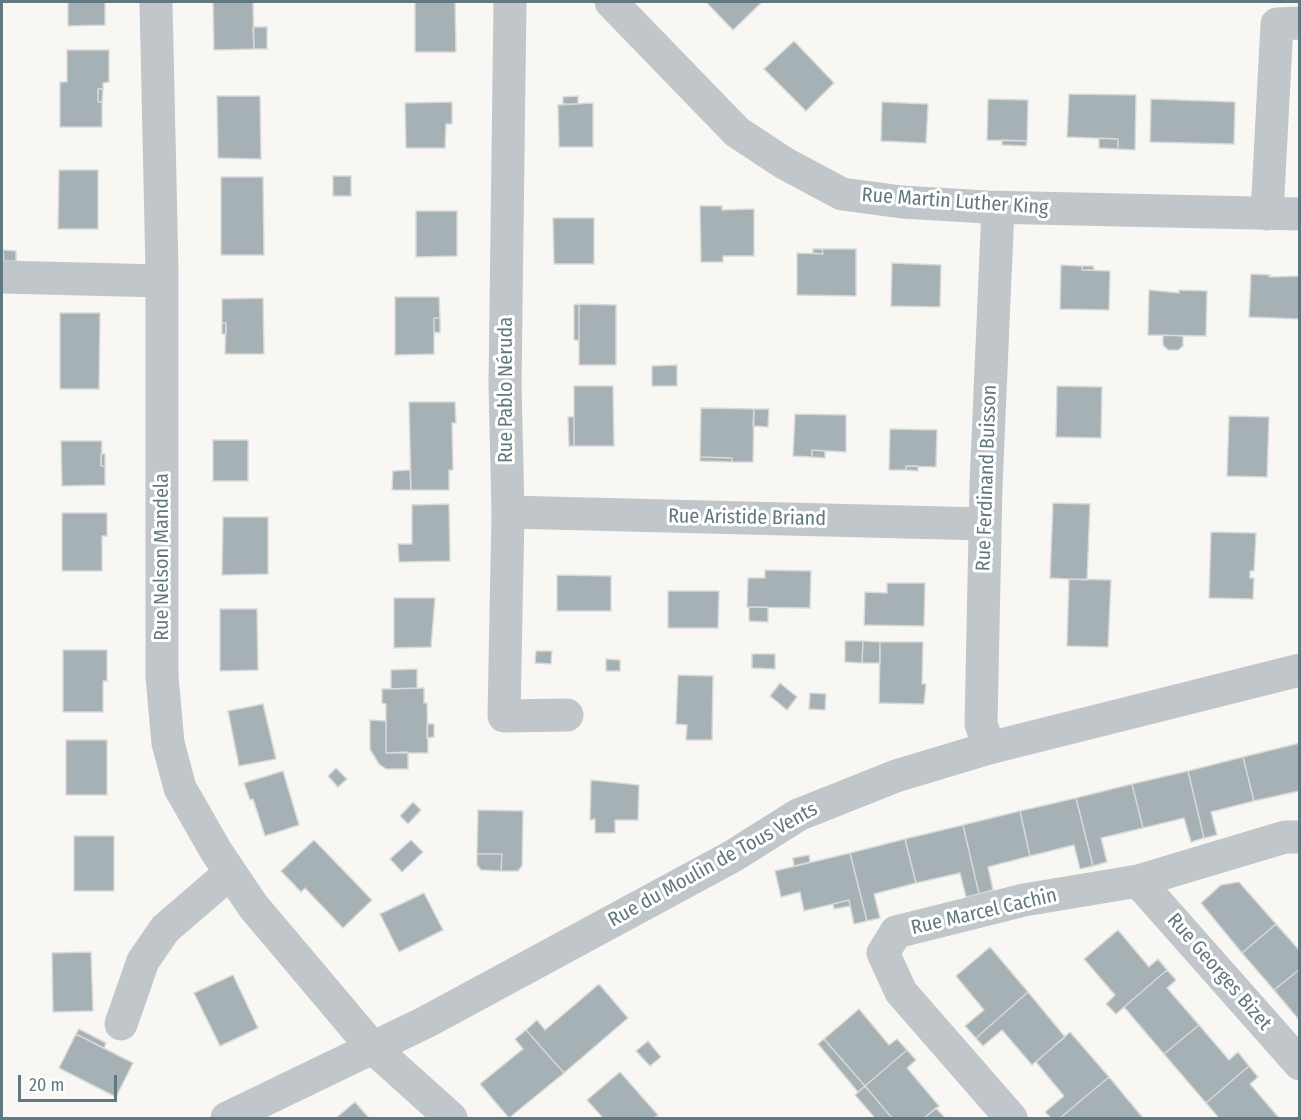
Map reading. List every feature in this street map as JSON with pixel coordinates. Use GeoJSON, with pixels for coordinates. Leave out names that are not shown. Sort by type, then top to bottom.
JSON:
{"type":"FeatureCollection","features":[{"type":"Feature","properties":{"kind":"street","name":"Rue Nelson Mandela"},"geometry":{"type":"LineString","coordinates":[[156,2],[162,281],[162,677],[168,743],[180,788],[230,873],[253,906],[372,1047],[451,1119]]}},
{"type":"Feature","properties":{"kind":"street","name":"Rue Pablo Néruda"},"geometry":{"type":"LineString","coordinates":[[510,2],[505,384],[508,512],[504,716],[567,715]]}},
{"type":"Feature","properties":{"kind":"street","name":"Rue Martin Luther King"},"geometry":{"type":"LineString","coordinates":[[611,2],[737,132],[784,163],[842,194],[902,202],[998,208],[1299,214]]}},
{"type":"Feature","properties":{"kind":"street"},"geometry":{"type":"LineString","coordinates":[[1267,214],[1277,24],[1299,23]]}},
{"type":"Feature","properties":{"kind":"street","name":"Rue Ferdinand Buisson"},"geometry":{"type":"LineString","coordinates":[[989,748],[981,724],[985,524],[998,208]]}},
{"type":"Feature","properties":{"kind":"street"},"geometry":{"type":"LineString","coordinates":[[2,277],[162,281]]}},
{"type":"Feature","properties":{"kind":"street","name":"Rue Aristide Briand"},"geometry":{"type":"LineString","coordinates":[[508,512],[985,524]]}},
{"type":"Feature","properties":{"kind":"street","name":"Rue du Moulin de Tous Vents"},"geometry":{"type":"LineString","coordinates":[[227,1119],[426,1022],[733,856],[798,815],[896,776],[989,748],[1299,670]]}},
{"type":"Feature","properties":{"kind":"street","name":"Rue Marcel Cachin"},"geometry":{"type":"LineString","coordinates":[[1011,1119],[901,992],[883,953],[896,932],[1024,900],[1138,881],[1285,837],[1299,837]]}},
{"type":"Feature","properties":{"kind":"street"},"geometry":{"type":"LineString","coordinates":[[121,1024],[143,961],[165,929],[230,873]]}},
{"type":"Feature","properties":{"kind":"street","name":"Rue Georges Bizet"},"geometry":{"type":"LineString","coordinates":[[1138,881],[1299,1064]]}},
{"type":"Feature","properties":{"kind":"building"},"geometry":{"type":"Polygon","coordinates":[[[68,2],[105,2],[105,25],[68,26],[68,2]]]}},
{"type":"Feature","properties":{"kind":"building"},"geometry":{"type":"Polygon","coordinates":[[[213,2],[253,2],[254,49],[214,50],[213,2]]]}},
{"type":"Feature","properties":{"kind":"building"},"geometry":{"type":"Polygon","coordinates":[[[415,2],[455,2],[456,52],[415,52],[415,2]]]}},
{"type":"Feature","properties":{"kind":"building"},"geometry":{"type":"Polygon","coordinates":[[[706,2],[762,2],[733,30],[706,2]]]}},
{"type":"Feature","properties":{"kind":"building"},"geometry":{"type":"Polygon","coordinates":[[[253,27],[267,27],[267,49],[254,49],[253,27]]]}},
{"type":"Feature","properties":{"kind":"building"},"geometry":{"type":"Polygon","coordinates":[[[794,41],[834,83],[806,111],[764,69],[794,41]]]}},
{"type":"Feature","properties":{"kind":"building"},"geometry":{"type":"Polygon","coordinates":[[[67,50],[109,50],[109,82],[103,83],[103,89],[98,89],[98,102],[102,102],[102,127],[60,127],[60,82],[67,82],[67,50]]]}},
{"type":"Feature","properties":{"kind":"building"},"geometry":{"type":"Polygon","coordinates":[[[98,89],[103,89],[102,102],[98,102],[98,89]]]}},
{"type":"Feature","properties":{"kind":"building"},"geometry":{"type":"Polygon","coordinates":[[[1069,94],[1136,95],[1135,150],[1118,149],[1118,139],[1067,137],[1069,94]]]}},
{"type":"Feature","properties":{"kind":"building"},"geometry":{"type":"Polygon","coordinates":[[[217,96],[260,96],[261,159],[218,158],[217,96]]]}},
{"type":"Feature","properties":{"kind":"building"},"geometry":{"type":"Polygon","coordinates":[[[578,96],[578,104],[563,104],[563,97],[578,96]]]}},
{"type":"Feature","properties":{"kind":"building"},"geometry":{"type":"Polygon","coordinates":[[[988,99],[1028,100],[1027,141],[987,140],[988,99]]]}},
{"type":"Feature","properties":{"kind":"building"},"geometry":{"type":"Polygon","coordinates":[[[1151,99],[1235,102],[1234,144],[1150,142],[1151,99]]]}},
{"type":"Feature","properties":{"kind":"building"},"geometry":{"type":"Polygon","coordinates":[[[452,102],[452,124],[446,124],[445,148],[406,148],[405,103],[452,102]]]}},
{"type":"Feature","properties":{"kind":"building"},"geometry":{"type":"Polygon","coordinates":[[[882,102],[928,104],[926,143],[881,141],[882,102]]]}},
{"type":"Feature","properties":{"kind":"building"},"geometry":{"type":"Polygon","coordinates":[[[593,103],[593,147],[559,147],[558,105],[593,103]]]}},
{"type":"Feature","properties":{"kind":"building"},"geometry":{"type":"Polygon","coordinates":[[[1099,138],[1118,139],[1118,149],[1099,148],[1099,138]]]}},
{"type":"Feature","properties":{"kind":"building"},"geometry":{"type":"Polygon","coordinates":[[[1002,140],[1027,141],[1026,146],[1002,145],[1002,140]]]}},
{"type":"Feature","properties":{"kind":"building"},"geometry":{"type":"Polygon","coordinates":[[[59,170],[98,170],[98,229],[58,229],[59,170]]]}},
{"type":"Feature","properties":{"kind":"building"},"geometry":{"type":"Polygon","coordinates":[[[333,176],[351,176],[351,196],[333,196],[333,176]]]}},
{"type":"Feature","properties":{"kind":"building"},"geometry":{"type":"Polygon","coordinates":[[[221,177],[263,177],[264,255],[221,255],[221,177]]]}},
{"type":"Feature","properties":{"kind":"building"},"geometry":{"type":"Polygon","coordinates":[[[700,206],[722,206],[722,210],[754,209],[754,256],[723,256],[723,262],[701,262],[700,206]]]}},
{"type":"Feature","properties":{"kind":"building"},"geometry":{"type":"Polygon","coordinates":[[[416,211],[457,211],[457,256],[416,257],[416,211]]]}},
{"type":"Feature","properties":{"kind":"building"},"geometry":{"type":"Polygon","coordinates":[[[553,218],[594,218],[594,264],[554,264],[553,218]]]}},
{"type":"Feature","properties":{"kind":"building"},"geometry":{"type":"Polygon","coordinates":[[[813,249],[822,249],[823,254],[813,253],[813,249]]]}},
{"type":"Feature","properties":{"kind":"building"},"geometry":{"type":"Polygon","coordinates":[[[822,249],[856,249],[856,296],[797,295],[797,253],[823,254],[822,249]]]}},
{"type":"Feature","properties":{"kind":"building"},"geometry":{"type":"Polygon","coordinates":[[[3,250],[16,251],[16,261],[4,261],[3,250]]]}},
{"type":"Feature","properties":{"kind":"building"},"geometry":{"type":"Polygon","coordinates":[[[892,263],[941,265],[940,307],[891,306],[892,263]]]}},
{"type":"Feature","properties":{"kind":"building"},"geometry":{"type":"Polygon","coordinates":[[[1061,265],[1082,266],[1082,270],[1110,271],[1109,310],[1060,309],[1061,265]]]}},
{"type":"Feature","properties":{"kind":"building"},"geometry":{"type":"Polygon","coordinates":[[[1082,266],[1093,266],[1094,270],[1082,270],[1082,266]]]}},
{"type":"Feature","properties":{"kind":"building"},"geometry":{"type":"Polygon","coordinates":[[[1251,274],[1270,275],[1269,277],[1300,276],[1300,319],[1249,317],[1251,274]]]}},
{"type":"Feature","properties":{"kind":"building"},"geometry":{"type":"Polygon","coordinates":[[[1149,290],[1179,293],[1179,290],[1207,291],[1206,336],[1148,335],[1149,290]]]}},
{"type":"Feature","properties":{"kind":"building"},"geometry":{"type":"Polygon","coordinates":[[[395,297],[439,297],[440,318],[434,318],[434,354],[395,355],[395,297]]]}},
{"type":"Feature","properties":{"kind":"building"},"geometry":{"type":"Polygon","coordinates":[[[263,298],[264,354],[225,354],[226,323],[222,323],[222,299],[263,298]]]}},
{"type":"Feature","properties":{"kind":"building"},"geometry":{"type":"Polygon","coordinates":[[[579,304],[616,305],[616,365],[579,365],[579,304]]]}},
{"type":"Feature","properties":{"kind":"building"},"geometry":{"type":"Polygon","coordinates":[[[579,304],[579,340],[574,340],[574,305],[579,304]]]}},
{"type":"Feature","properties":{"kind":"building"},"geometry":{"type":"Polygon","coordinates":[[[60,313],[100,313],[99,389],[60,389],[60,313]]]}},
{"type":"Feature","properties":{"kind":"building"},"geometry":{"type":"Polygon","coordinates":[[[434,318],[440,318],[440,333],[434,332],[434,318]]]}},
{"type":"Feature","properties":{"kind":"building"},"geometry":{"type":"Polygon","coordinates":[[[222,323],[226,323],[226,334],[222,334],[222,323]]]}},
{"type":"Feature","properties":{"kind":"building"},"geometry":{"type":"Polygon","coordinates":[[[1163,335],[1183,336],[1183,346],[1178,350],[1168,350],[1163,345],[1163,335]]]}},
{"type":"Feature","properties":{"kind":"building"},"geometry":{"type":"Polygon","coordinates":[[[677,365],[677,386],[652,386],[652,366],[677,365]]]}},
{"type":"Feature","properties":{"kind":"building"},"geometry":{"type":"Polygon","coordinates":[[[574,386],[613,386],[614,446],[574,446],[574,386]]]}},
{"type":"Feature","properties":{"kind":"building"},"geometry":{"type":"Polygon","coordinates":[[[1057,386],[1102,387],[1101,438],[1056,437],[1057,386]]]}},
{"type":"Feature","properties":{"kind":"building"},"geometry":{"type":"Polygon","coordinates":[[[409,402],[455,402],[456,423],[452,423],[453,470],[449,470],[449,490],[411,490],[409,402]]]}},
{"type":"Feature","properties":{"kind":"building"},"geometry":{"type":"Polygon","coordinates":[[[701,408],[754,409],[753,462],[732,462],[732,458],[700,457],[701,408]]]}},
{"type":"Feature","properties":{"kind":"building"},"geometry":{"type":"Polygon","coordinates":[[[754,409],[769,409],[768,427],[753,426],[754,409]]]}},
{"type":"Feature","properties":{"kind":"building"},"geometry":{"type":"Polygon","coordinates":[[[795,414],[846,415],[846,452],[812,450],[812,457],[793,456],[795,414]]]}},
{"type":"Feature","properties":{"kind":"building"},"geometry":{"type":"Polygon","coordinates":[[[1229,416],[1269,417],[1267,477],[1227,476],[1229,416]]]}},
{"type":"Feature","properties":{"kind":"building"},"geometry":{"type":"Polygon","coordinates":[[[568,417],[574,417],[574,446],[569,446],[568,417]]]}},
{"type":"Feature","properties":{"kind":"building"},"geometry":{"type":"Polygon","coordinates":[[[890,429],[937,430],[936,467],[906,466],[906,470],[889,470],[890,429]]]}},
{"type":"Feature","properties":{"kind":"building"},"geometry":{"type":"Polygon","coordinates":[[[213,440],[248,440],[248,481],[213,481],[213,440]]]}},
{"type":"Feature","properties":{"kind":"building"},"geometry":{"type":"Polygon","coordinates":[[[61,441],[102,441],[101,466],[105,466],[105,485],[62,486],[61,441]]]}},
{"type":"Feature","properties":{"kind":"building"},"geometry":{"type":"Polygon","coordinates":[[[812,450],[825,451],[825,458],[812,457],[812,450]]]}},
{"type":"Feature","properties":{"kind":"building"},"geometry":{"type":"Polygon","coordinates":[[[101,454],[105,454],[105,466],[101,466],[101,454]]]}},
{"type":"Feature","properties":{"kind":"building"},"geometry":{"type":"Polygon","coordinates":[[[700,457],[732,458],[732,462],[700,461],[700,457]]]}},
{"type":"Feature","properties":{"kind":"building"},"geometry":{"type":"Polygon","coordinates":[[[906,466],[918,466],[918,471],[906,470],[906,466]]]}},
{"type":"Feature","properties":{"kind":"building"},"geometry":{"type":"Polygon","coordinates":[[[410,470],[411,490],[392,490],[393,471],[410,470]]]}},
{"type":"Feature","properties":{"kind":"building"},"geometry":{"type":"Polygon","coordinates":[[[1053,503],[1090,504],[1087,580],[1050,578],[1053,503]]]}},
{"type":"Feature","properties":{"kind":"building"},"geometry":{"type":"Polygon","coordinates":[[[449,504],[450,561],[399,562],[398,544],[412,544],[412,505],[449,504]]]}},
{"type":"Feature","properties":{"kind":"building"},"geometry":{"type":"Polygon","coordinates":[[[62,513],[107,513],[107,536],[102,536],[102,571],[62,571],[62,513]]]}},
{"type":"Feature","properties":{"kind":"building"},"geometry":{"type":"Polygon","coordinates":[[[223,517],[268,517],[268,574],[222,575],[223,517]]]}},
{"type":"Feature","properties":{"kind":"building"},"geometry":{"type":"Polygon","coordinates":[[[1211,532],[1256,533],[1254,571],[1250,571],[1250,578],[1254,578],[1253,599],[1209,598],[1211,532]]]}},
{"type":"Feature","properties":{"kind":"building"},"geometry":{"type":"Polygon","coordinates":[[[765,570],[811,571],[810,608],[747,607],[748,578],[765,578],[765,570]]]}},
{"type":"Feature","properties":{"kind":"building"},"geometry":{"type":"Polygon","coordinates":[[[557,575],[611,576],[611,611],[557,611],[557,575]]]}},
{"type":"Feature","properties":{"kind":"building"},"geometry":{"type":"Polygon","coordinates":[[[1069,579],[1111,580],[1108,647],[1067,646],[1069,579]]]}},
{"type":"Feature","properties":{"kind":"building"},"geometry":{"type":"Polygon","coordinates":[[[887,583],[925,583],[924,626],[864,625],[865,592],[887,593],[887,583]]]}},
{"type":"Feature","properties":{"kind":"building"},"geometry":{"type":"Polygon","coordinates":[[[668,591],[719,591],[718,628],[668,628],[668,591]]]}},
{"type":"Feature","properties":{"kind":"building"},"geometry":{"type":"Polygon","coordinates":[[[394,598],[435,598],[431,647],[394,648],[394,598]]]}},
{"type":"Feature","properties":{"kind":"building"},"geometry":{"type":"Polygon","coordinates":[[[749,607],[768,607],[768,622],[749,621],[749,607]]]}},
{"type":"Feature","properties":{"kind":"building"},"geometry":{"type":"Polygon","coordinates":[[[220,609],[257,609],[258,670],[220,671],[220,609]]]}},
{"type":"Feature","properties":{"kind":"building"},"geometry":{"type":"Polygon","coordinates":[[[845,641],[863,641],[862,663],[845,662],[845,641]]]}},
{"type":"Feature","properties":{"kind":"building"},"geometry":{"type":"Polygon","coordinates":[[[863,641],[880,642],[880,663],[862,663],[863,641]]]}},
{"type":"Feature","properties":{"kind":"building"},"geometry":{"type":"Polygon","coordinates":[[[880,642],[923,642],[922,684],[926,684],[924,704],[879,703],[880,642]]]}},
{"type":"Feature","properties":{"kind":"building"},"geometry":{"type":"Polygon","coordinates":[[[63,650],[107,650],[107,681],[103,681],[103,712],[63,712],[63,650]]]}},
{"type":"Feature","properties":{"kind":"building"},"geometry":{"type":"Polygon","coordinates":[[[536,651],[552,651],[551,664],[535,663],[536,651]]]}},
{"type":"Feature","properties":{"kind":"building"},"geometry":{"type":"Polygon","coordinates":[[[752,654],[775,654],[775,669],[752,668],[752,654]]]}},
{"type":"Feature","properties":{"kind":"building"},"geometry":{"type":"Polygon","coordinates":[[[606,659],[620,660],[620,671],[606,671],[606,659]]]}},
{"type":"Feature","properties":{"kind":"building"},"geometry":{"type":"Polygon","coordinates":[[[417,669],[417,688],[391,689],[391,670],[417,669]]]}},
{"type":"Feature","properties":{"kind":"building"},"geometry":{"type":"Polygon","coordinates":[[[678,675],[713,676],[712,740],[686,740],[687,725],[676,724],[678,675]]]}},
{"type":"Feature","properties":{"kind":"building"},"geometry":{"type":"Polygon","coordinates":[[[780,683],[797,697],[787,710],[770,696],[780,683]]]}},
{"type":"Feature","properties":{"kind":"building"},"geometry":{"type":"Polygon","coordinates":[[[424,688],[424,703],[427,703],[428,753],[386,753],[386,704],[382,703],[382,689],[424,688]]]}},
{"type":"Feature","properties":{"kind":"building"},"geometry":{"type":"Polygon","coordinates":[[[810,693],[826,694],[825,710],[809,709],[810,693]]]}},
{"type":"Feature","properties":{"kind":"building"},"geometry":{"type":"Polygon","coordinates":[[[263,704],[276,759],[239,766],[228,711],[263,704]]]}},
{"type":"Feature","properties":{"kind":"building"},"geometry":{"type":"Polygon","coordinates":[[[370,720],[386,721],[386,753],[408,752],[408,769],[386,769],[379,764],[370,749],[370,720]]]}},
{"type":"Feature","properties":{"kind":"building"},"geometry":{"type":"Polygon","coordinates":[[[427,724],[434,724],[434,737],[427,738],[427,724]]]}},
{"type":"Feature","properties":{"kind":"building"},"geometry":{"type":"Polygon","coordinates":[[[66,740],[107,740],[107,795],[66,795],[66,740]]]}},
{"type":"Feature","properties":{"kind":"building"},"geometry":{"type":"Polygon","coordinates":[[[1300,743],[1300,794],[1299,791],[1254,801],[1243,757],[1300,743]]]}},
{"type":"Feature","properties":{"kind":"building"},"geometry":{"type":"Polygon","coordinates":[[[1243,757],[1254,801],[1211,812],[1217,835],[1204,838],[1188,771],[1243,757]]]}},
{"type":"Feature","properties":{"kind":"building"},"geometry":{"type":"Polygon","coordinates":[[[336,768],[347,779],[338,787],[328,776],[336,768]]]}},
{"type":"Feature","properties":{"kind":"building"},"geometry":{"type":"Polygon","coordinates":[[[283,771],[299,825],[265,836],[253,799],[250,800],[244,783],[283,771]]]}},
{"type":"Feature","properties":{"kind":"building"},"geometry":{"type":"Polygon","coordinates":[[[1188,771],[1204,838],[1191,842],[1184,818],[1143,828],[1132,784],[1188,771]]]}},
{"type":"Feature","properties":{"kind":"building"},"geometry":{"type":"Polygon","coordinates":[[[591,780],[639,785],[638,820],[615,820],[615,833],[595,833],[595,819],[590,820],[591,780]]]}},
{"type":"Feature","properties":{"kind":"building"},"geometry":{"type":"Polygon","coordinates":[[[1132,784],[1143,828],[1101,838],[1107,862],[1093,866],[1076,798],[1132,784]]]}},
{"type":"Feature","properties":{"kind":"building"},"geometry":{"type":"Polygon","coordinates":[[[1076,798],[1093,866],[1080,869],[1074,845],[1030,856],[1020,811],[1076,798]]]}},
{"type":"Feature","properties":{"kind":"building"},"geometry":{"type":"Polygon","coordinates":[[[413,802],[421,810],[408,824],[400,816],[413,802]]]}},
{"type":"Feature","properties":{"kind":"building"},"geometry":{"type":"Polygon","coordinates":[[[478,810],[523,811],[522,866],[518,871],[501,871],[502,854],[477,854],[478,810]]]}},
{"type":"Feature","properties":{"kind":"building"},"geometry":{"type":"Polygon","coordinates":[[[1020,811],[1030,856],[988,867],[993,890],[979,894],[963,825],[1020,811]]]}},
{"type":"Feature","properties":{"kind":"building"},"geometry":{"type":"Polygon","coordinates":[[[963,825],[979,894],[966,897],[960,873],[916,883],[905,839],[963,825]]]}},
{"type":"Feature","properties":{"kind":"building"},"geometry":{"type":"Polygon","coordinates":[[[74,836],[114,836],[114,891],[74,891],[74,836]]]}},
{"type":"Feature","properties":{"kind":"building"},"geometry":{"type":"Polygon","coordinates":[[[905,839],[916,883],[874,894],[880,918],[867,921],[850,853],[905,839]]]}},
{"type":"Feature","properties":{"kind":"building"},"geometry":{"type":"Polygon","coordinates":[[[314,840],[372,900],[343,928],[305,888],[301,892],[281,871],[314,840]]]}},
{"type":"Feature","properties":{"kind":"building"},"geometry":{"type":"Polygon","coordinates":[[[411,840],[423,852],[402,872],[390,859],[411,840]]]}},
{"type":"Feature","properties":{"kind":"building"},"geometry":{"type":"Polygon","coordinates":[[[850,853],[867,921],[854,924],[849,900],[804,911],[800,892],[781,897],[775,871],[850,853]]]}},
{"type":"Feature","properties":{"kind":"building"},"geometry":{"type":"Polygon","coordinates":[[[477,854],[502,854],[501,871],[481,870],[477,865],[477,854]]]}},
{"type":"Feature","properties":{"kind":"building"},"geometry":{"type":"Polygon","coordinates":[[[809,855],[810,862],[794,866],[793,858],[809,855]]]}},
{"type":"Feature","properties":{"kind":"building"},"geometry":{"type":"Polygon","coordinates":[[[1239,882],[1276,924],[1242,953],[1201,903],[1221,885],[1239,882]]]}},
{"type":"Feature","properties":{"kind":"building"},"geometry":{"type":"Polygon","coordinates":[[[424,893],[443,930],[399,952],[380,914],[424,893]]]}},
{"type":"Feature","properties":{"kind":"building"},"geometry":{"type":"Polygon","coordinates":[[[849,900],[850,906],[834,909],[833,904],[849,900]]]}},
{"type":"Feature","properties":{"kind":"building"},"geometry":{"type":"Polygon","coordinates":[[[1276,924],[1300,951],[1300,969],[1274,990],[1242,953],[1276,924]]]}},
{"type":"Feature","properties":{"kind":"building"},"geometry":{"type":"Polygon","coordinates":[[[1118,930],[1149,967],[1158,959],[1167,970],[1116,1014],[1106,1004],[1115,995],[1084,959],[1118,930]]]}},
{"type":"Feature","properties":{"kind":"building"},"geometry":{"type":"Polygon","coordinates":[[[990,947],[1028,992],[976,1038],[965,1026],[984,1010],[956,976],[990,947]]]}},
{"type":"Feature","properties":{"kind":"building"},"geometry":{"type":"Polygon","coordinates":[[[91,952],[93,1011],[53,1012],[52,953],[91,952]]]}},
{"type":"Feature","properties":{"kind":"building"},"geometry":{"type":"Polygon","coordinates":[[[1300,969],[1300,1021],[1274,990],[1300,969]]]}},
{"type":"Feature","properties":{"kind":"building"},"geometry":{"type":"Polygon","coordinates":[[[1167,970],[1176,980],[1167,988],[1199,1025],[1164,1054],[1124,1007],[1167,970]]]}},
{"type":"Feature","properties":{"kind":"building"},"geometry":{"type":"Polygon","coordinates":[[[233,975],[258,1028],[220,1046],[194,993],[233,975]]]}},
{"type":"Feature","properties":{"kind":"building"},"geometry":{"type":"Polygon","coordinates":[[[599,984],[628,1018],[564,1073],[526,1030],[537,1020],[545,1030],[599,984]]]}},
{"type":"Feature","properties":{"kind":"building"},"geometry":{"type":"Polygon","coordinates":[[[1028,992],[1065,1037],[1032,1065],[1002,1030],[983,1046],[976,1038],[1028,992]]]}},
{"type":"Feature","properties":{"kind":"building"},"geometry":{"type":"Polygon","coordinates":[[[859,1009],[889,1045],[897,1039],[907,1050],[865,1086],[824,1039],[859,1009]]]}},
{"type":"Feature","properties":{"kind":"building"},"geometry":{"type":"Polygon","coordinates":[[[1199,1025],[1229,1060],[1238,1052],[1249,1066],[1206,1103],[1164,1054],[1199,1025]]]}},
{"type":"Feature","properties":{"kind":"building"},"geometry":{"type":"Polygon","coordinates":[[[79,1029],[106,1043],[104,1048],[76,1034],[79,1029]]]}},
{"type":"Feature","properties":{"kind":"building"},"geometry":{"type":"Polygon","coordinates":[[[526,1030],[564,1073],[509,1118],[480,1084],[523,1049],[515,1039],[526,1030]]]}},
{"type":"Feature","properties":{"kind":"building"},"geometry":{"type":"Polygon","coordinates":[[[1070,1032],[1109,1077],[1060,1118],[1051,1118],[1045,1112],[1064,1096],[1036,1062],[1070,1032]]]}},
{"type":"Feature","properties":{"kind":"building"},"geometry":{"type":"Polygon","coordinates":[[[76,1034],[133,1063],[116,1097],[59,1068],[76,1034]]]}},
{"type":"Feature","properties":{"kind":"building"},"geometry":{"type":"Polygon","coordinates":[[[824,1039],[865,1086],[858,1092],[818,1044],[824,1039]]]}},
{"type":"Feature","properties":{"kind":"building"},"geometry":{"type":"Polygon","coordinates":[[[648,1041],[661,1057],[650,1066],[636,1051],[648,1041]]]}},
{"type":"Feature","properties":{"kind":"building"},"geometry":{"type":"Polygon","coordinates":[[[907,1050],[916,1060],[907,1068],[939,1106],[924,1118],[892,1118],[865,1086],[907,1050]]]}},
{"type":"Feature","properties":{"kind":"building"},"geometry":{"type":"Polygon","coordinates":[[[1249,1066],[1258,1077],[1250,1084],[1279,1118],[1219,1118],[1206,1103],[1249,1066]]]}},
{"type":"Feature","properties":{"kind":"building"},"geometry":{"type":"Polygon","coordinates":[[[620,1072],[658,1115],[654,1118],[603,1118],[587,1100],[620,1072]]]}},
{"type":"Feature","properties":{"kind":"building"},"geometry":{"type":"Polygon","coordinates":[[[1109,1077],[1143,1118],[1060,1118],[1109,1077]]]}},
{"type":"Feature","properties":{"kind":"building"},"geometry":{"type":"Polygon","coordinates":[[[865,1086],[892,1118],[875,1118],[855,1095],[865,1086]]]}},
{"type":"Feature","properties":{"kind":"building"},"geometry":{"type":"Polygon","coordinates":[[[355,1102],[369,1118],[336,1118],[355,1102]]]}},
{"type":"Feature","properties":{"kind":"building"},"geometry":{"type":"Polygon","coordinates":[[[936,1108],[945,1118],[924,1118],[936,1108]]]}}]}
